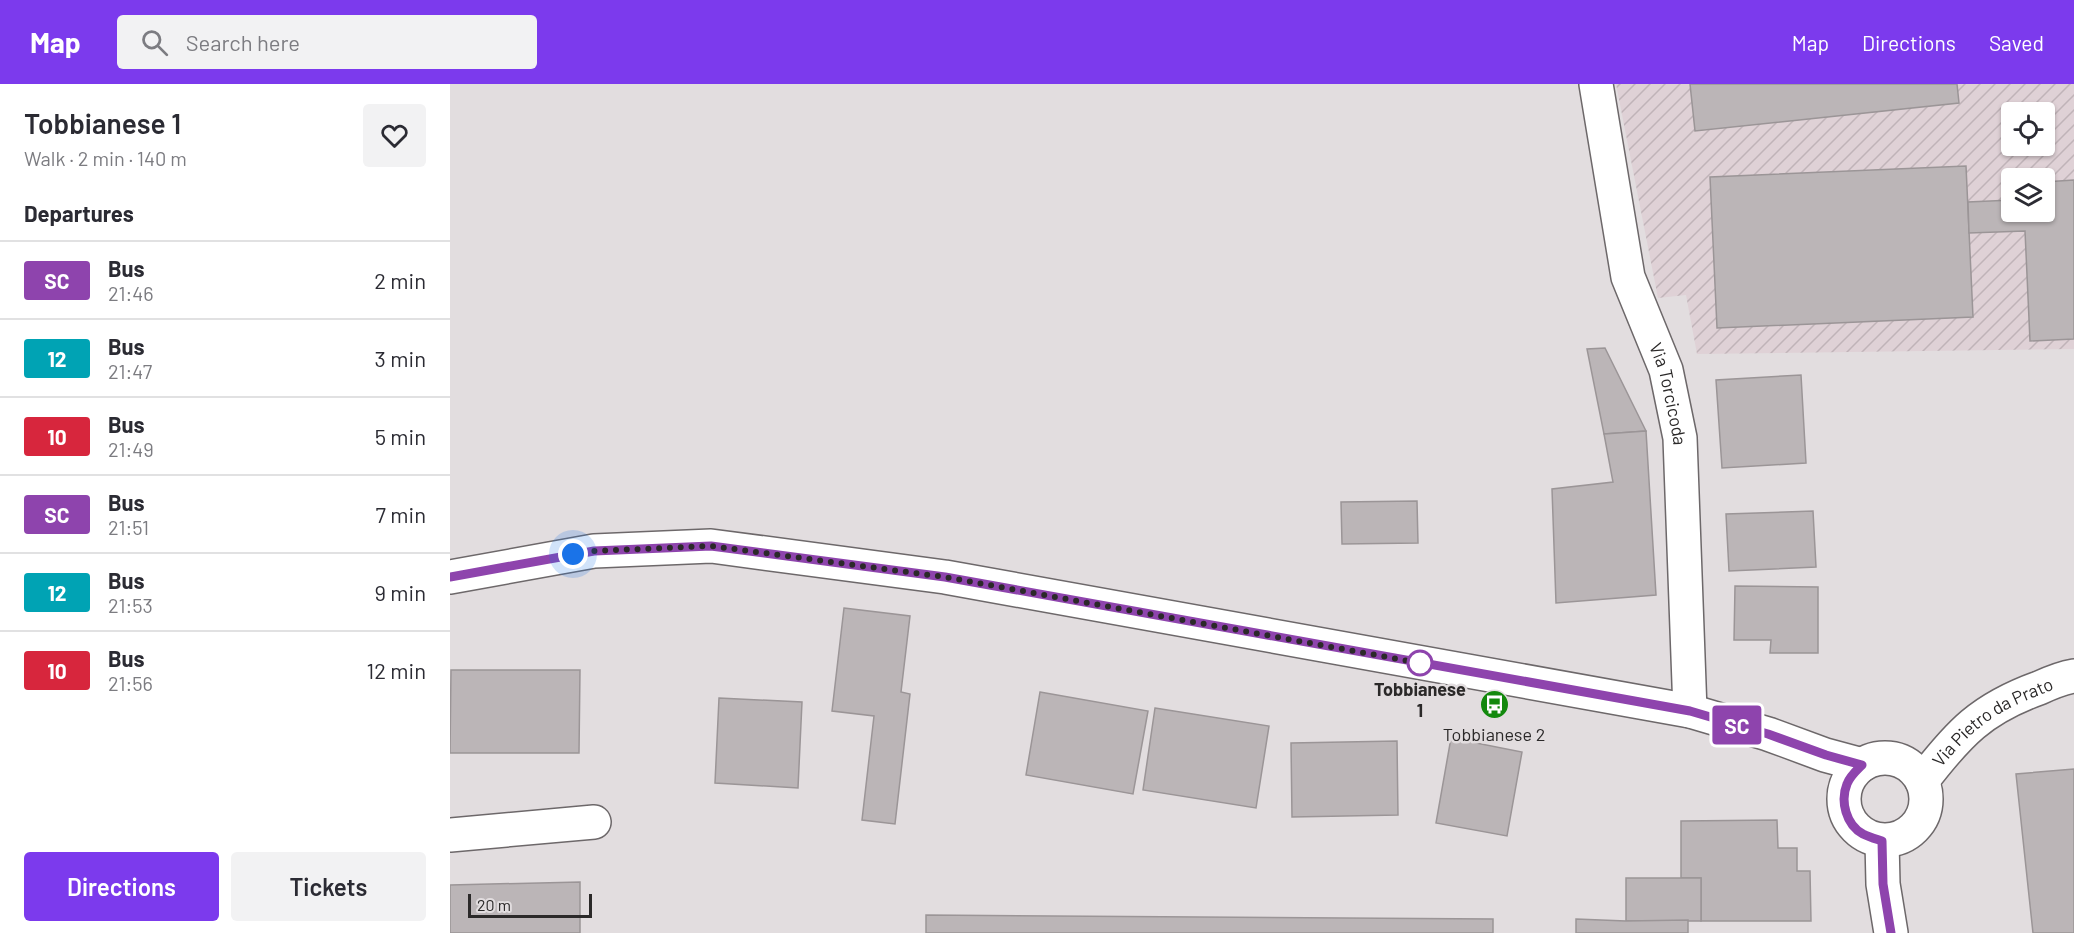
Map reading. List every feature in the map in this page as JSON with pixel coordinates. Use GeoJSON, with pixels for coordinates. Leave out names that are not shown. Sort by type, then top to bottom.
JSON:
{"type":"FeatureCollection","features":[{"type":"Feature","properties":{"kind":"street","name":"Via Torcicoda"},"geometry":{"type":"LineString","coordinates":[[1596,84],[1628,277],[1666,370],[1680,438],[1690,711]]}},
{"type":"Feature","properties":{"kind":"street"},"geometry":{"type":"LineString","coordinates":[[450,577],[594,551],[711,546],[956,579],[1690,711],[1862,765]]}},
{"type":"Feature","properties":{"kind":"street","name":"Via Pietro da Prato"},"geometry":{"type":"LineString","coordinates":[[1922,781],[1948,748],[1979,717],[2010,698],[2074,676]]}},
{"type":"Feature","properties":{"kind":"street"},"geometry":{"type":"LineString","coordinates":[[1884,758],[1898,760],[1914,770],[1922,781],[1926,799],[1924,814],[1908,834],[1896,839],[1882,841],[1861,834],[1845,813],[1846,785],[1862,765],[1884,758]]}},
{"type":"Feature","properties":{"kind":"street"},"geometry":{"type":"LineString","coordinates":[[450,835],[594,822]]}},
{"type":"Feature","properties":{"kind":"street"},"geometry":{"type":"LineString","coordinates":[[1882,841],[1883,884],[1891,933]]}},
{"type":"Feature","properties":{"kind":"shaded area"},"geometry":{"type":"Polygon","coordinates":[[[1616,84],[2074,84],[2074,349],[1697,354],[1686,295],[1658,298],[1616,84]]]}},
{"type":"Feature","properties":{"kind":"building"},"geometry":{"type":"Polygon","coordinates":[[[1690,84],[1957,84],[1959,103],[1695,131],[1690,84]]]}},
{"type":"Feature","properties":{"kind":"building"},"geometry":{"type":"Polygon","coordinates":[[[1966,166],[1973,317],[1717,328],[1710,177],[1966,166]]]}},
{"type":"Feature","properties":{"kind":"building"},"geometry":{"type":"Polygon","coordinates":[[[2074,180],[2074,339],[2030,341],[2025,231],[1969,233],[1968,202],[2001,200],[2001,222],[2055,222],[2055,181],[2074,180]]]}},
{"type":"Feature","properties":{"kind":"building"},"geometry":{"type":"Polygon","coordinates":[[[1605,348],[1646,431],[1604,434],[1587,349],[1605,348]]]}},
{"type":"Feature","properties":{"kind":"building"},"geometry":{"type":"Polygon","coordinates":[[[1801,375],[1806,463],[1722,468],[1716,380],[1801,375]]]}},
{"type":"Feature","properties":{"kind":"building"},"geometry":{"type":"Polygon","coordinates":[[[1646,431],[1656,595],[1556,603],[1552,489],[1613,482],[1604,434],[1646,431]]]}},
{"type":"Feature","properties":{"kind":"building"},"geometry":{"type":"Polygon","coordinates":[[[1417,501],[1418,543],[1342,544],[1341,502],[1417,501]]]}},
{"type":"Feature","properties":{"kind":"building"},"geometry":{"type":"Polygon","coordinates":[[[1813,511],[1816,567],[1729,571],[1726,514],[1813,511]]]}},
{"type":"Feature","properties":{"kind":"building"},"geometry":{"type":"Polygon","coordinates":[[[1735,586],[1818,587],[1818,653],[1770,653],[1771,640],[1734,640],[1735,586]]]}},
{"type":"Feature","properties":{"kind":"building"},"geometry":{"type":"Polygon","coordinates":[[[844,608],[910,616],[901,692],[910,694],[895,824],[862,820],[874,716],[832,711],[844,608]]]}},
{"type":"Feature","properties":{"kind":"building"},"geometry":{"type":"Polygon","coordinates":[[[451,670],[580,670],[579,753],[450,753],[451,670]]]}},
{"type":"Feature","properties":{"kind":"building"},"geometry":{"type":"Polygon","coordinates":[[[1040,692],[1148,711],[1133,794],[1026,775],[1040,692]]]}},
{"type":"Feature","properties":{"kind":"building"},"geometry":{"type":"Polygon","coordinates":[[[719,698],[802,702],[798,788],[715,783],[719,698]]]}},
{"type":"Feature","properties":{"kind":"building"},"geometry":{"type":"Polygon","coordinates":[[[1155,708],[1269,726],[1256,808],[1143,790],[1155,708]]]}},
{"type":"Feature","properties":{"kind":"building"},"geometry":{"type":"Polygon","coordinates":[[[1451,738],[1522,752],[1507,836],[1436,823],[1451,738]]]}},
{"type":"Feature","properties":{"kind":"building"},"geometry":{"type":"Polygon","coordinates":[[[1397,741],[1398,815],[1292,817],[1291,743],[1397,741]]]}},
{"type":"Feature","properties":{"kind":"building"},"geometry":{"type":"Polygon","coordinates":[[[2074,769],[2074,933],[2033,933],[2016,774],[2074,769]]]}},
{"type":"Feature","properties":{"kind":"building"},"geometry":{"type":"Polygon","coordinates":[[[1777,820],[1778,848],[1797,848],[1797,871],[1810,871],[1811,921],[1701,921],[1701,878],[1681,878],[1681,821],[1777,820]]]}},
{"type":"Feature","properties":{"kind":"building"},"geometry":{"type":"Polygon","coordinates":[[[1626,878],[1701,878],[1701,921],[1626,921],[1626,878]]]}},
{"type":"Feature","properties":{"kind":"building"},"geometry":{"type":"Polygon","coordinates":[[[580,882],[580,933],[450,933],[450,885],[580,882]]]}},
{"type":"Feature","properties":{"kind":"building"},"geometry":{"type":"Polygon","coordinates":[[[926,915],[1493,919],[1493,933],[926,933],[926,915]]]}},
{"type":"Feature","properties":{"kind":"building"},"geometry":{"type":"Polygon","coordinates":[[[1576,919],[1688,920],[1688,933],[1576,933],[1576,919]]]}},
{"type":"Feature","properties":{"kind":"bus line","name":"SC"},"geometry":{"type":"LineString","coordinates":[[450,577],[594,551],[711,546],[945,577],[1690,711],[1862,765],[1846,785],[1845,813],[1861,834],[1882,841],[1883,884],[1891,933]]}},
{"type":"Feature","properties":{"kind":"place","name":"Tobbianese 1"},"geometry":{"type":"Point","coordinates":[1420,663]}},
{"type":"Feature","properties":{"kind":"place","name":"Tobbianese 2"},"geometry":{"type":"Point","coordinates":[1494,705]}},
{"type":"Feature","properties":{"kind":"route"},"geometry":{"type":"LineString","coordinates":[[573,554],[711,546],[945,577],[1420,663]]}}]}
